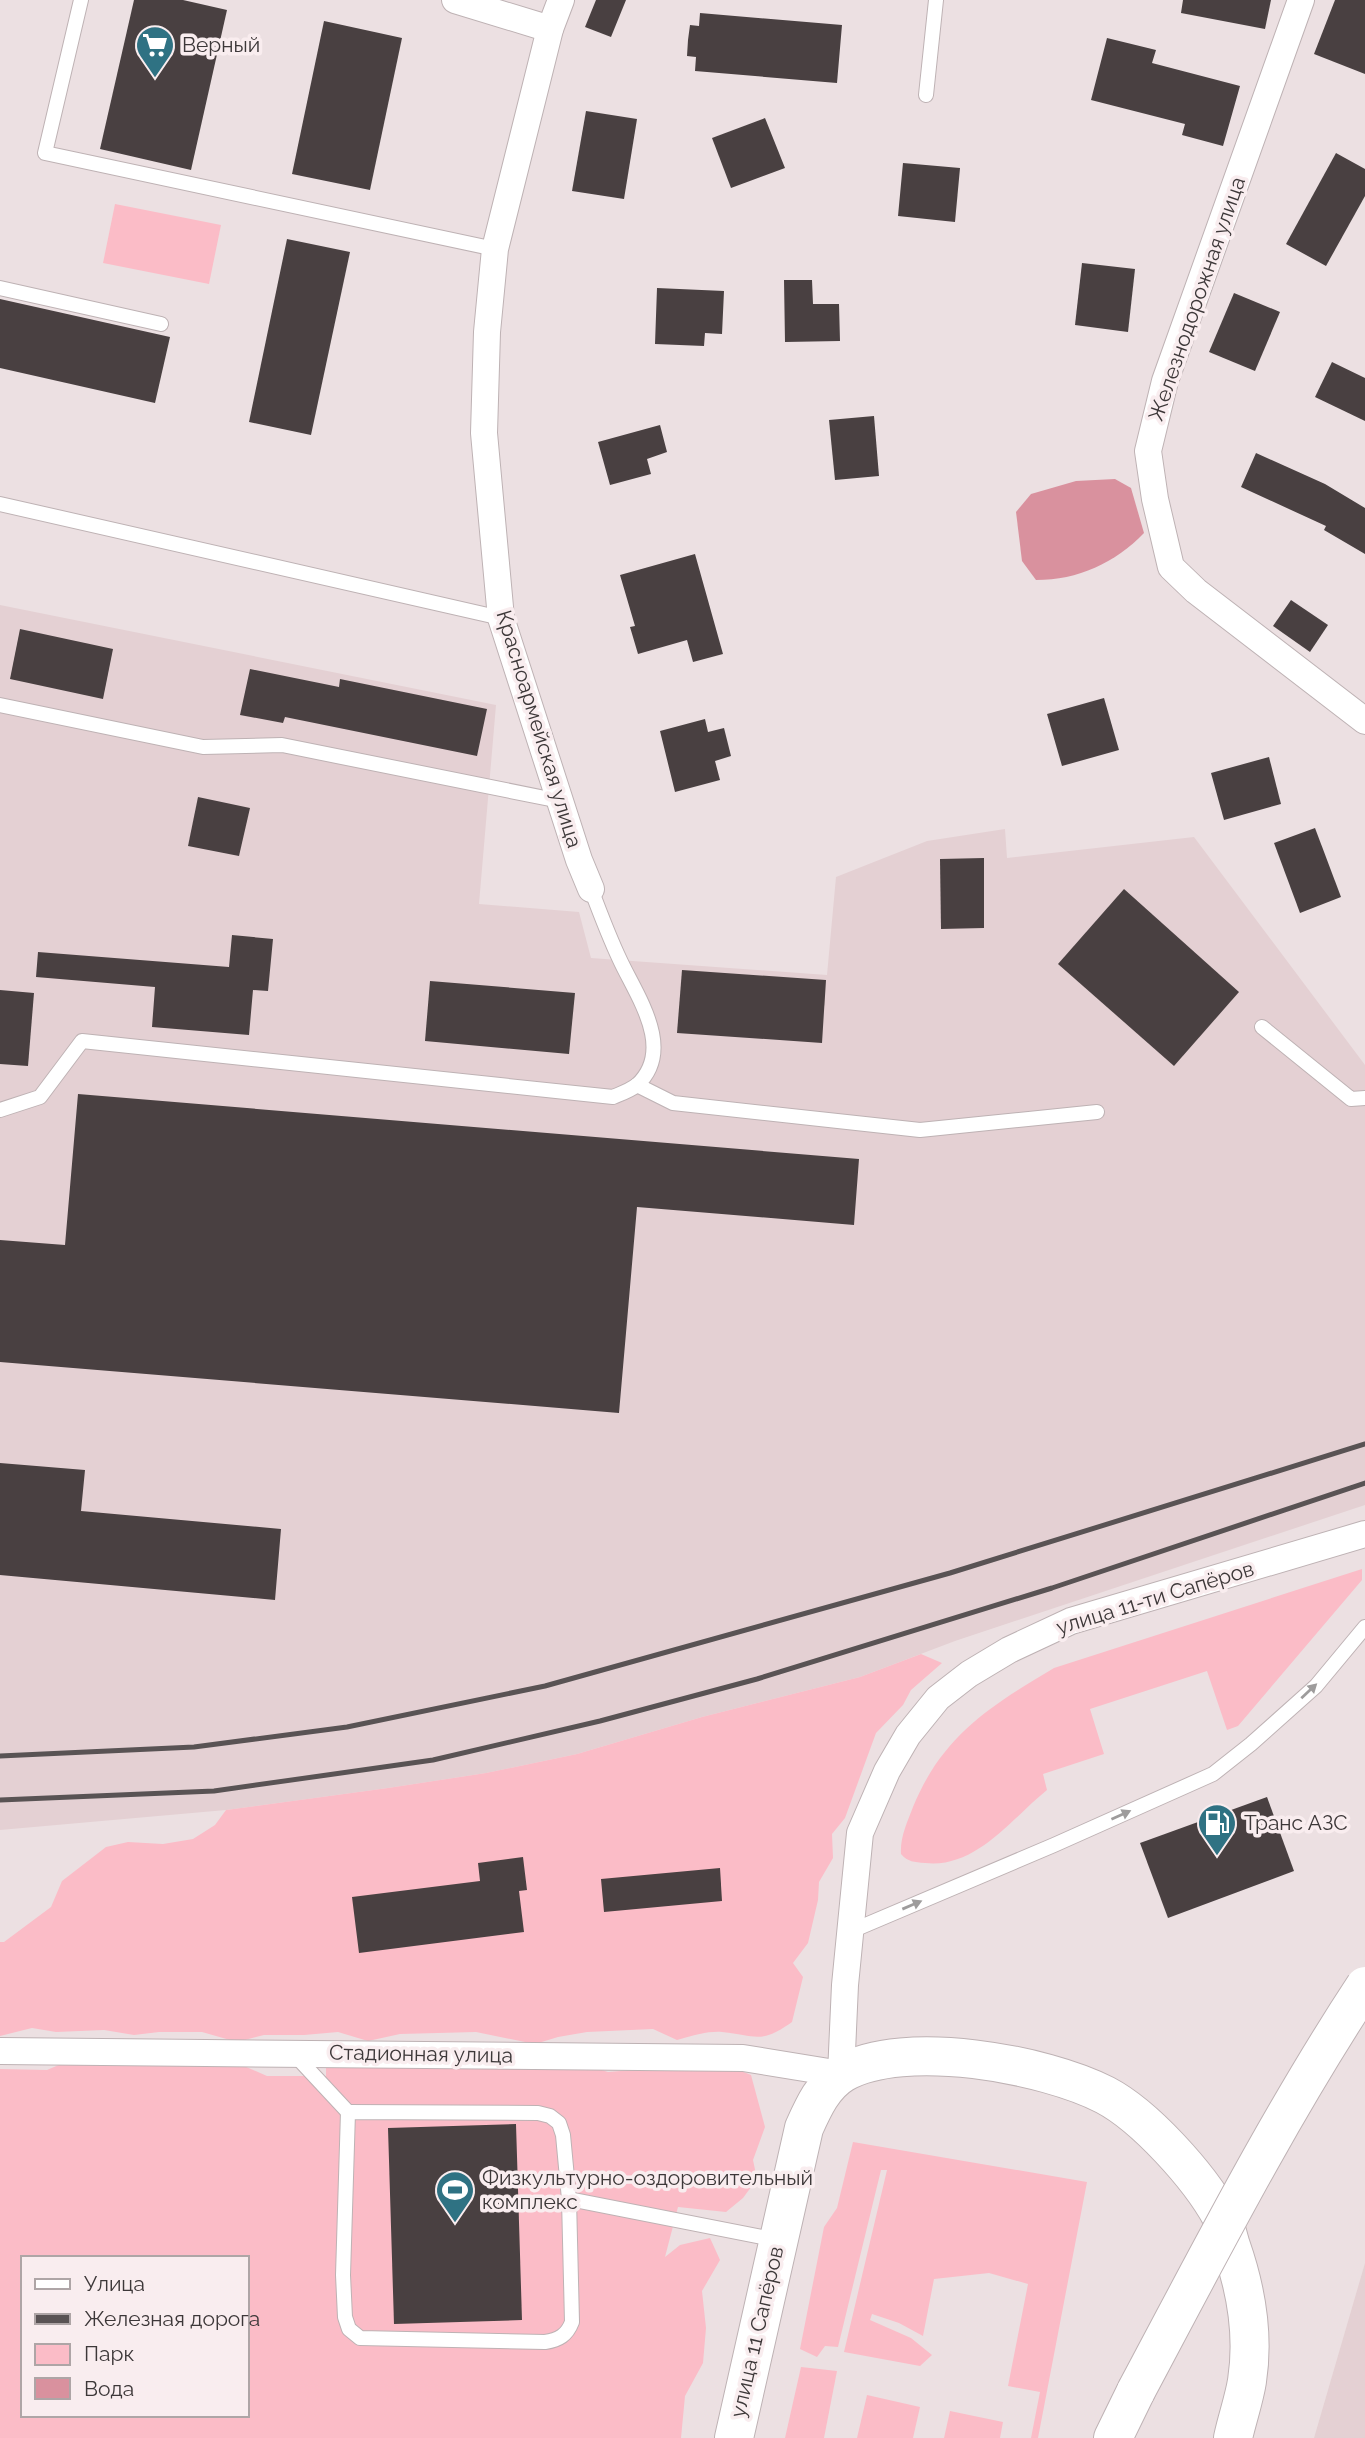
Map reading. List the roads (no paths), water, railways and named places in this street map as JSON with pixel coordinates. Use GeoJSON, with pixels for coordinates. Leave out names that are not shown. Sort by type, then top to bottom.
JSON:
{"type":"FeatureCollection","features":[{"type":"Feature","properties":{"kind":"street"},"geometry":{"type":"LineString","coordinates":[[455,0],[550,29]]}},
{"type":"Feature","properties":{"kind":"street","name":"Красноармейская улица"},"geometry":{"type":"LineString","coordinates":[[561,0],[550,29],[495,249],[487,332],[484,433],[500,618],[591,889]]}},
{"type":"Feature","properties":{"kind":"street","name":"Железнодорожная улица"},"geometry":{"type":"LineString","coordinates":[[1301,0],[1165,381],[1148,451],[1155,499],[1171,567],[1196,591],[1365,721]]}},
{"type":"Feature","properties":{"kind":"street","name":"улица 11-ти Сапёров"},"geometry":{"type":"LineString","coordinates":[[842,2074],[849,1932],[860,1833],[894,1759],[908,1735],[938,1698],[969,1674],[1009,1650],[1071,1621],[1365,1534]]}},
{"type":"Feature","properties":{"kind":"street"},"geometry":{"type":"LineString","coordinates":[[1113,2438],[1245,2187],[1338,2027],[1365,1986]]}},
{"type":"Feature","properties":{"kind":"street","name":"Стадионная улица"},"geometry":{"type":"LineString","coordinates":[[0,2051],[743,2058],[842,2074]]}},
{"type":"Feature","properties":{"kind":"street"},"geometry":{"type":"LineString","coordinates":[[842,2074],[872,2061],[916,2057],[956,2058],[1003,2064],[1054,2074],[1107,2096],[1153,2130],[1192,2174],[1222,2217],[1241,2274],[1250,2325],[1247,2381],[1233,2438]]}},
{"type":"Feature","properties":{"kind":"street","name":"улица 11 Сапёров"},"geometry":{"type":"LineString","coordinates":[[734,2438],[804,2128],[819,2097],[842,2074]]}},
{"type":"Feature","properties":{"kind":"lane"},"geometry":{"type":"LineString","coordinates":[[81,0],[46,153],[495,249]]}},
{"type":"Feature","properties":{"kind":"lane"},"geometry":{"type":"LineString","coordinates":[[926,95],[936,0]]}},
{"type":"Feature","properties":{"kind":"lane"},"geometry":{"type":"LineString","coordinates":[[0,288],[161,324]]}},
{"type":"Feature","properties":{"kind":"lane"},"geometry":{"type":"LineString","coordinates":[[0,503],[500,618]]}},
{"type":"Feature","properties":{"kind":"lane"},"geometry":{"type":"LineString","coordinates":[[0,705],[203,747],[282,744],[560,801]]}},
{"type":"Feature","properties":{"kind":"lane"},"geometry":{"type":"LineString","coordinates":[[0,1110],[40,1097],[82,1041],[613,1097],[637,1085],[649,1068],[654,1044],[648,1013],[619,959],[591,889]]}},
{"type":"Feature","properties":{"kind":"lane"},"geometry":{"type":"LineString","coordinates":[[1262,1027],[1351,1098],[1365,1098]]}},
{"type":"Feature","properties":{"kind":"lane"},"geometry":{"type":"LineString","coordinates":[[637,1085],[673,1103],[920,1130],[1097,1112]]}},
{"type":"Feature","properties":{"kind":"lane"},"geometry":{"type":"LineString","coordinates":[[849,1932],[1213,1774],[1316,1686],[1365,1627]]}},
{"type":"Feature","properties":{"kind":"lane"},"geometry":{"type":"LineString","coordinates":[[292,2052],[348,2112],[343,2275],[345,2317],[349,2329],[359,2338],[545,2342],[558,2340],[568,2331],[572,2322],[569,2199],[563,2135],[559,2123],[550,2116],[538,2113],[348,2112]]}},
{"type":"Feature","properties":{"kind":"lane"},"geometry":{"type":"LineString","coordinates":[[569,2199],[778,2240]]}},
{"type":"Feature","properties":{"kind":"water"},"geometry":{"type":"Polygon","coordinates":[[[1115,479],[1131,488],[1144,533],[1121,553],[1095,568],[1067,577],[1036,580],[1022,561],[1016,512],[1031,494],[1076,481],[1115,479]]]}},
{"type":"Feature","properties":{"kind":"railway"},"geometry":{"type":"LineString","coordinates":[[0,1756],[194,1747],[347,1727],[545,1686],[950,1573],[1365,1444]]}},
{"type":"Feature","properties":{"kind":"railway"},"geometry":{"type":"LineString","coordinates":[[0,1800],[214,1791],[433,1760],[600,1721],[757,1679],[1052,1588],[1365,1483]]}},
{"type":"Feature","properties":{"kind":"place","name":"Верный"},"geometry":{"type":"Point","coordinates":[155,79]}},
{"type":"Feature","properties":{"kind":"place","name":"Транс АЗС"},"geometry":{"type":"Point","coordinates":[1217,1857]}},
{"type":"Feature","properties":{"kind":"place","name":"Физкультурно-оздоровительный комплекс"},"geometry":{"type":"Point","coordinates":[455,2224]}}]}
